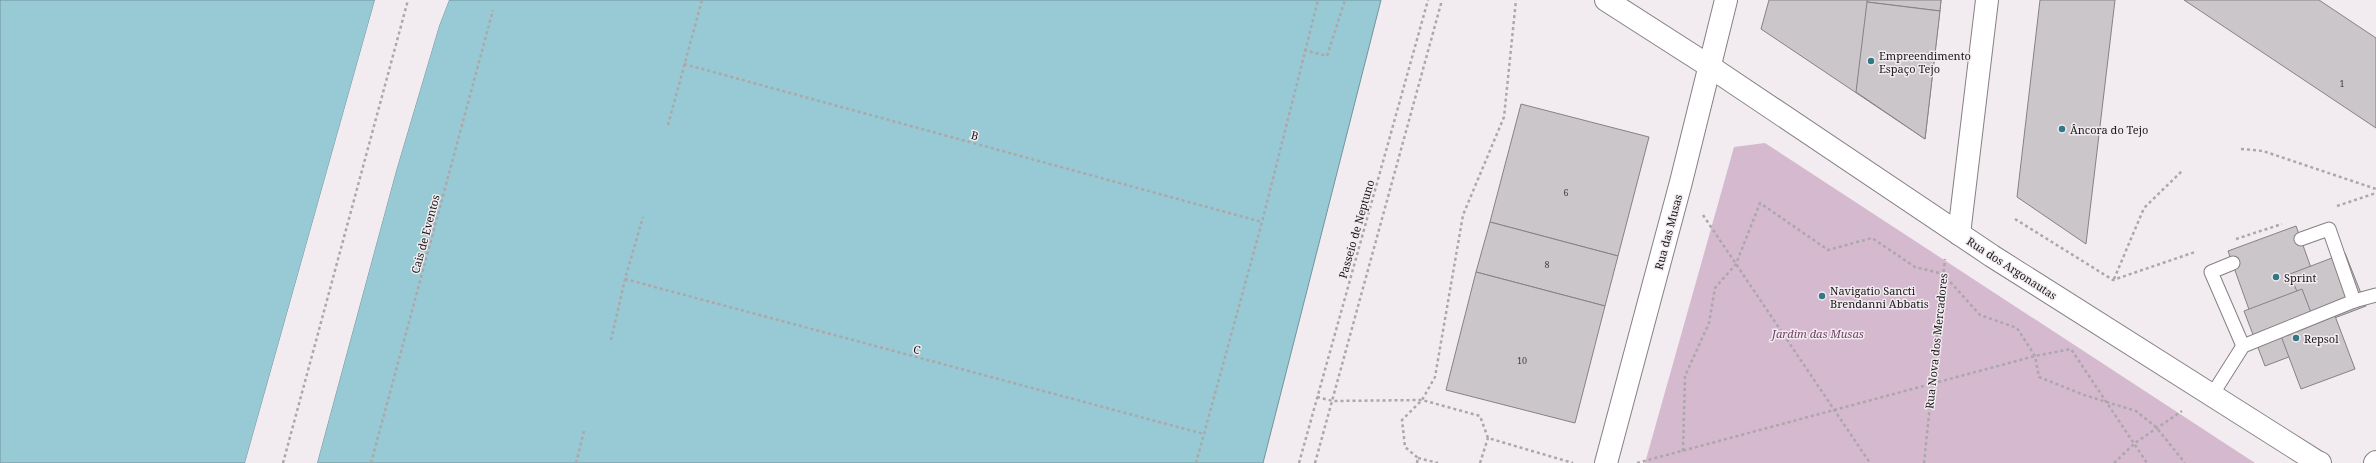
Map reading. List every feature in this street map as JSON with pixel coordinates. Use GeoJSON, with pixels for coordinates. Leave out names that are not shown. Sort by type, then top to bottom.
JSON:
{"type":"FeatureCollection","features":[{"type":"Feature","properties":{"kind":"street","name":"Rua dos Argonautas"},"geometry":{"type":"LineString","coordinates":[[1606,0],[1709,66],[1959,234],[2319,463]]}},
{"type":"Feature","properties":{"kind":"street","name":"Rua das Musas"},"geometry":{"type":"LineString","coordinates":[[1606,463],[1681,182],[1726,0]]}},
{"type":"Feature","properties":{"kind":"street"},"geometry":{"type":"LineString","coordinates":[[1959,234],[1987,0]]}},
{"type":"Feature","properties":{"kind":"lane"},"geometry":{"type":"LineString","coordinates":[[2301,239],[2329,229],[2354,301]]}},
{"type":"Feature","properties":{"kind":"lane"},"geometry":{"type":"LineString","coordinates":[[2233,263],[2211,272],[2243,346]]}},
{"type":"Feature","properties":{"kind":"lane"},"geometry":{"type":"LineString","coordinates":[[2212,395],[2243,346],[2354,301],[2376,295]]}},
{"type":"Feature","properties":{"kind":"path"},"geometry":{"type":"LineString","coordinates":[[283,463],[408,0]]}},
{"type":"Feature","properties":{"kind":"path"},"geometry":{"type":"LineString","coordinates":[[668,125],[702,0]]}},
{"type":"Feature","properties":{"kind":"path"},"geometry":{"type":"LineString","coordinates":[[1196,463],[1262,222],[1304,50],[1318,0]]}},
{"type":"Feature","properties":{"kind":"path"},"geometry":{"type":"LineString","coordinates":[[1304,50],[1327,56],[1345,0]]}},
{"type":"Feature","properties":{"kind":"path","name":"Passeio de Neptuno"},"geometry":{"type":"LineString","coordinates":[[1299,463],[1428,0]]}},
{"type":"Feature","properties":{"kind":"path"},"geometry":{"type":"LineString","coordinates":[[1315,463],[1442,0]]}},
{"type":"Feature","properties":{"kind":"path"},"geometry":{"type":"LineString","coordinates":[[1438,463],[1418,458],[1405,447],[1402,420],[1422,400],[1435,377],[1463,215],[1504,117],[1516,0]]}},
{"type":"Feature","properties":{"kind":"path","name":"Cais de Eventos"},"geometry":{"type":"LineString","coordinates":[[371,463],[493,10]]}},
{"type":"Feature","properties":{"kind":"path","name":"B"},"geometry":{"type":"LineString","coordinates":[[684,64],[1262,222]]}},
{"type":"Feature","properties":{"kind":"path"},"geometry":{"type":"LineString","coordinates":[[2240,149],[2263,151],[2376,189]]}},
{"type":"Feature","properties":{"kind":"path"},"geometry":{"type":"LineString","coordinates":[[2113,280],[2144,208],[2183,170]]}},
{"type":"Feature","properties":{"kind":"path"},"geometry":{"type":"LineString","coordinates":[[1681,182],[1870,463]]}},
{"type":"Feature","properties":{"kind":"path"},"geometry":{"type":"LineString","coordinates":[[2331,208],[2376,193]]}},
{"type":"Feature","properties":{"kind":"path"},"geometry":{"type":"LineString","coordinates":[[1683,451],[1685,376],[1709,323],[1715,288],[1736,264],[1760,203],[1828,250],[1872,238],[1915,268],[1943,274],[1980,315],[2017,328],[2035,356],[2039,377],[2084,395],[2104,399],[2136,411],[2156,427],[2185,463]]}},
{"type":"Feature","properties":{"kind":"path"},"geometry":{"type":"LineString","coordinates":[[611,340],[625,279],[643,217]]}},
{"type":"Feature","properties":{"kind":"path"},"geometry":{"type":"LineString","coordinates":[[2015,220],[2113,280]]}},
{"type":"Feature","properties":{"kind":"path"},"geometry":{"type":"LineString","coordinates":[[2233,240],[2286,222]]}},
{"type":"Feature","properties":{"kind":"path"},"geometry":{"type":"LineString","coordinates":[[2113,280],[2196,252]]}},
{"type":"Feature","properties":{"kind":"path","name":"Rua Nova dos Mercadores"},"geometry":{"type":"LineString","coordinates":[[1924,463],[1945,257],[1952,261]]}},
{"type":"Feature","properties":{"kind":"path","name":"C"},"geometry":{"type":"LineString","coordinates":[[625,279],[1204,434]]}},
{"type":"Feature","properties":{"kind":"path"},"geometry":{"type":"LineString","coordinates":[[1637,463],[1932,385],[2035,356],[2071,349],[2147,463]]}},
{"type":"Feature","properties":{"kind":"path"},"geometry":{"type":"LineString","coordinates":[[1317,396],[1332,401],[1422,400],[1480,416],[1488,438],[1480,463]]}},
{"type":"Feature","properties":{"kind":"path"},"geometry":{"type":"LineString","coordinates":[[2114,463],[2135,443],[2156,427],[2183,411],[2189,415]]}},
{"type":"Feature","properties":{"kind":"path"},"geometry":{"type":"LineString","coordinates":[[576,463],[584,431]]}},
{"type":"Feature","properties":{"kind":"path"},"geometry":{"type":"LineString","coordinates":[[1488,438],[1573,463]]}},
{"type":"Feature","properties":{"kind":"path"},"geometry":{"type":"LineString","coordinates":[[1417,463],[1418,458]]}},
{"type":"Feature","properties":{"kind":"green space","name":"Jardim das Musas"},"geometry":{"type":"Polygon","coordinates":[[[1765,143],[2255,463],[1645,463],[1734,147],[1765,143]]]}},
{"type":"Feature","properties":{"kind":"water"},"geometry":{"type":"Polygon","coordinates":[[[0,0],[375,0],[245,463],[0,463],[0,0]]]}},
{"type":"Feature","properties":{"kind":"water"},"geometry":{"type":"Polygon","coordinates":[[[449,0],[1381,0],[1263,463],[317,463],[396,171],[439,26],[449,0]]]}},
{"type":"Feature","properties":{"kind":"pier"},"geometry":{"type":"Polygon","coordinates":[[[375,0],[377,0],[247,463],[245,463],[375,0]]]}},
{"type":"Feature","properties":{"kind":"pier"},"geometry":{"type":"Polygon","coordinates":[[[447,0],[449,0],[439,26],[396,171],[317,463],[315,463],[394,171],[437,25],[447,0]]]}},
{"type":"Feature","properties":{"kind":"building","name":"Empreendimento Espaço Tejo"},"geometry":{"type":"Polygon","coordinates":[[[1769,0],[1941,0],[1925,139],[1761,29],[1769,0]]]}},
{"type":"Feature","properties":{"kind":"building"},"geometry":{"type":"Polygon","coordinates":[[[1867,0],[1941,0],[1940,11],[1867,2],[1867,0]]]}},
{"type":"Feature","properties":{"kind":"building","name":"Âncora do Tejo"},"geometry":{"type":"Polygon","coordinates":[[[2040,0],[2115,0],[2086,244],[2017,197],[2040,0]]]}},
{"type":"Feature","properties":{"kind":"building"},"geometry":{"type":"Polygon","coordinates":[[[2184,0],[2319,0],[2376,38],[2376,128],[2184,0]]]}},
{"type":"Feature","properties":{"kind":"building"},"geometry":{"type":"Polygon","coordinates":[[[1867,2],[1940,11],[1925,139],[1856,92],[1867,2]]]}},
{"type":"Feature","properties":{"kind":"building"},"geometry":{"type":"Polygon","coordinates":[[[1521,104],[1649,137],[1618,256],[1490,222],[1521,104]]]}},
{"type":"Feature","properties":{"kind":"building"},"geometry":{"type":"Polygon","coordinates":[[[1490,222],[1618,256],[1605,306],[1476,272],[1490,222]]]}},
{"type":"Feature","properties":{"kind":"building","name":"Sprint"},"geometry":{"type":"Polygon","coordinates":[[[2296,226],[2319,290],[2251,315],[2228,251],[2296,226]]]}},
{"type":"Feature","properties":{"kind":"building"},"geometry":{"type":"Polygon","coordinates":[[[2345,253],[2366,306],[2311,327],[2290,274],[2345,253]]]}},
{"type":"Feature","properties":{"kind":"building"},"geometry":{"type":"Polygon","coordinates":[[[1476,272],[1605,306],[1575,423],[1446,390],[1476,272]]]}},
{"type":"Feature","properties":{"kind":"building"},"geometry":{"type":"Polygon","coordinates":[[[2302,289],[2323,344],[2265,366],[2244,311],[2302,289]]]}},
{"type":"Feature","properties":{"kind":"building"},"geometry":{"type":"Polygon","coordinates":[[[2335,316],[2355,369],[2301,389],[2281,336],[2335,316]]]}},
{"type":"Feature","properties":{"kind":"place","name":"Empreendimento Espaço Tejo"},"geometry":{"type":"Point","coordinates":[1871,61]}},
{"type":"Feature","properties":{"kind":"place","name":"Âncora do Tejo"},"geometry":{"type":"Point","coordinates":[2062,129]}},
{"type":"Feature","properties":{"kind":"place","name":"Sprint"},"geometry":{"type":"Point","coordinates":[2276,277]}},
{"type":"Feature","properties":{"kind":"place","name":"Navigatio Sancti Brendanni Abbatis"},"geometry":{"type":"Point","coordinates":[1822,296]}},
{"type":"Feature","properties":{"kind":"place","name":"Repsol"},"geometry":{"type":"Point","coordinates":[2296,338]}}]}
